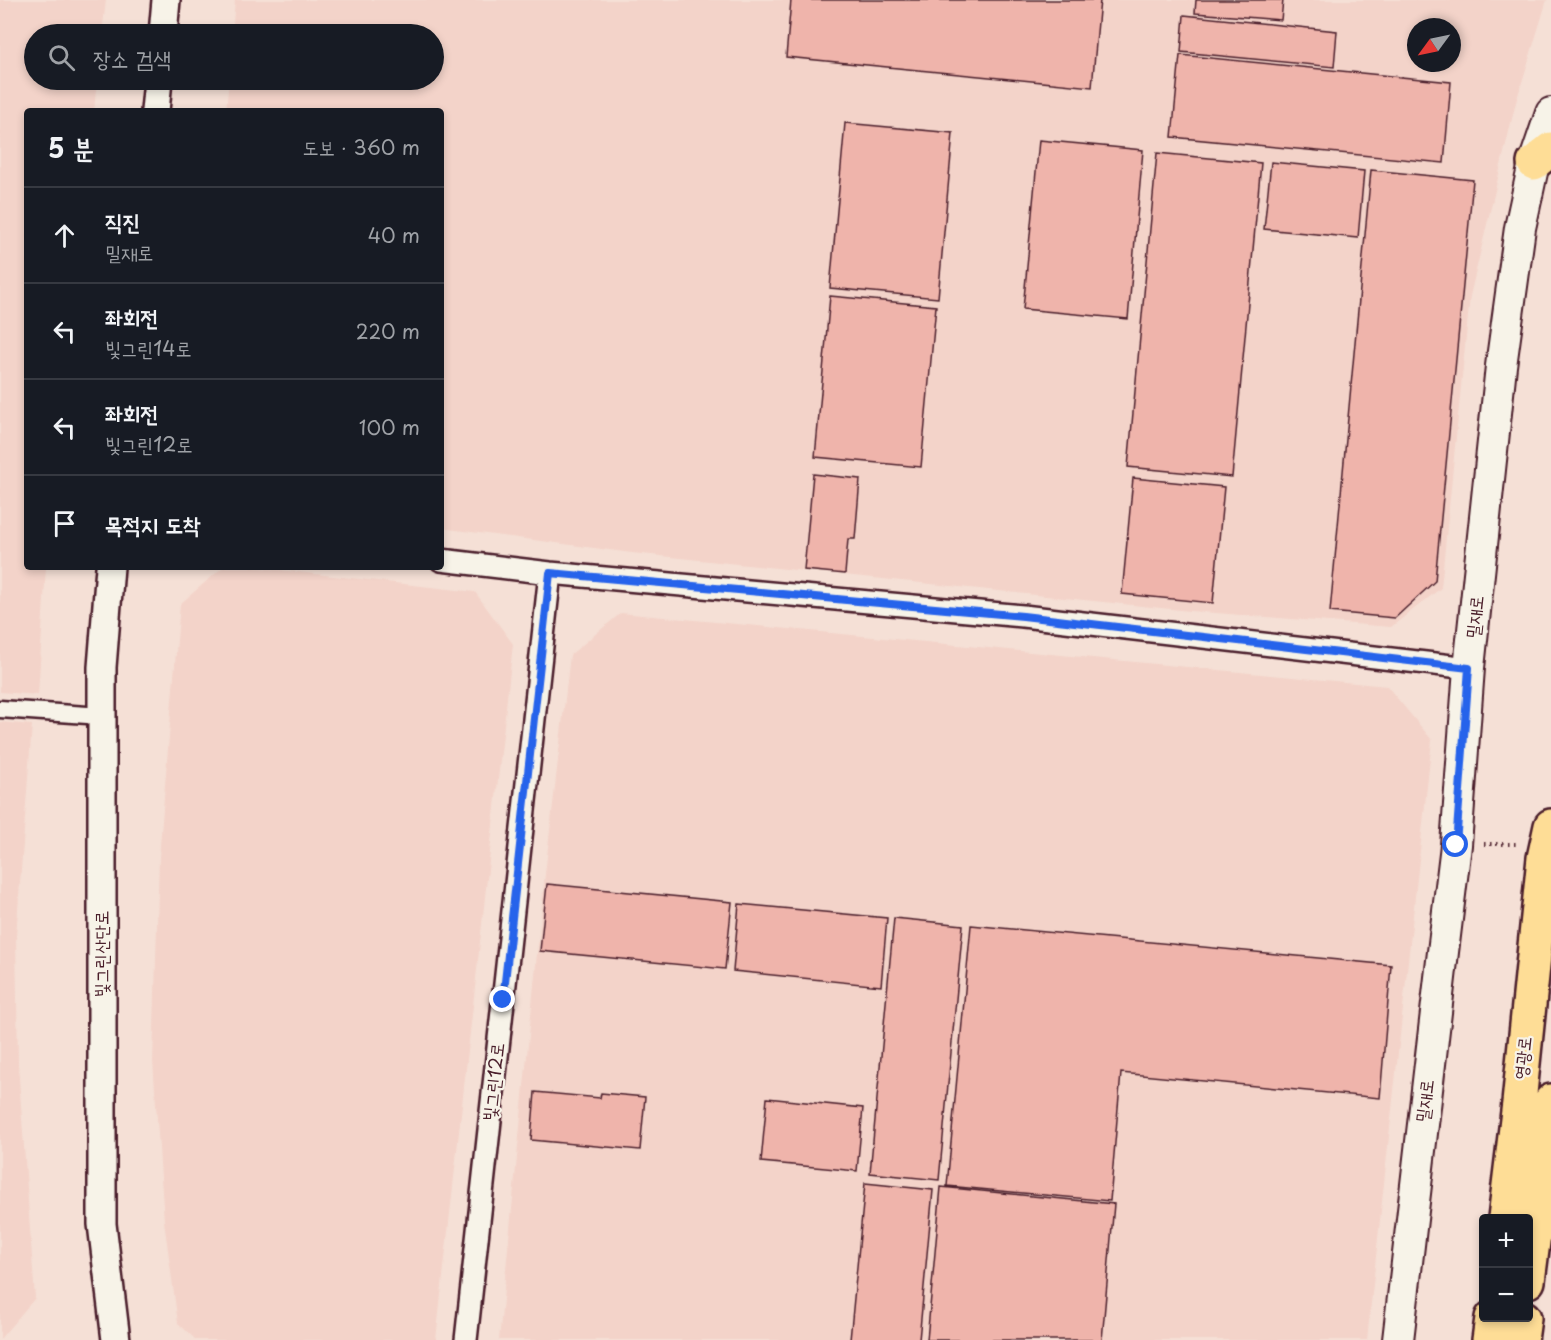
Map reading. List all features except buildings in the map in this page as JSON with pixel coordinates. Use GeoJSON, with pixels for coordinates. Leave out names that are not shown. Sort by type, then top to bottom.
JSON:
{"type":"FeatureCollection","features":[{"type":"Feature","properties":{"kind":"main road","name":"밀재로"},"geometry":{"type":"LineString","coordinates":[[1398,1340],[1456,845],[1469,668],[1502,366],[1520,228],[1543,156],[1551,113]]}},
{"type":"Feature","properties":{"kind":"main road","name":"영광로"},"geometry":{"type":"LineString","coordinates":[[1505,1214],[1519,1103],[1544,858],[1551,826]]}},
{"type":"Feature","properties":{"kind":"main road"},"geometry":{"type":"LineString","coordinates":[[1530,1268],[1551,1101]]}},
{"type":"Feature","properties":{"kind":"main road"},"geometry":{"type":"LineString","coordinates":[[1490,1340],[1492,1322]]}},
{"type":"Feature","properties":{"kind":"main road"},"geometry":{"type":"LineString","coordinates":[[1521,1340],[1523,1322]]}},
{"type":"Feature","properties":{"kind":"street"},"geometry":{"type":"LineString","coordinates":[[164,24],[166,0]]}},
{"type":"Feature","properties":{"kind":"street"},"geometry":{"type":"LineString","coordinates":[[155,108],[157,90]]}},
{"type":"Feature","properties":{"kind":"street"},"geometry":{"type":"LineString","coordinates":[[444,560],[550,573],[1023,616],[1469,668]]}},
{"type":"Feature","properties":{"kind":"street","name":"빛그린산단로"},"geometry":{"type":"LineString","coordinates":[[110,570],[102,667],[102,1224],[116,1340]]}},
{"type":"Feature","properties":{"kind":"street","name":"빛그린12로"},"geometry":{"type":"LineString","coordinates":[[466,1340],[550,573]]}},
{"type":"Feature","properties":{"kind":"street"},"geometry":{"type":"LineString","coordinates":[[0,709],[102,716]]}},
{"type":"Feature","properties":{"kind":"shaded area"},"geometry":{"type":"Polygon","coordinates":[[[0,0],[106,0],[103,24],[24,24],[24,90],[96,90],[94,108],[24,108],[24,570],[46,570],[38,695],[0,692],[0,0]]]}},
{"type":"Feature","properties":{"kind":"shaded area"},"geometry":{"type":"Polygon","coordinates":[[[235,0],[1547,0],[1516,102],[1470,296],[1441,588],[1391,627],[1190,611],[632,553],[444,528],[444,108],[226,108],[228,90],[444,90],[444,24],[233,24],[235,0]]]}},
{"type":"Feature","properties":{"kind":"shaded area"},"geometry":{"type":"Polygon","coordinates":[[[220,570],[280,570],[475,592],[513,644],[436,1340],[196,1340],[178,1323],[164,1221],[153,1061],[159,857],[180,604],[220,570]]]}},
{"type":"Feature","properties":{"kind":"shaded area"},"geometry":{"type":"Polygon","coordinates":[[[621,613],[1387,686],[1432,740],[1367,1340],[499,1340],[544,883],[570,655],[621,613]]]}},
{"type":"Feature","properties":{"kind":"shaded area"},"geometry":{"type":"Polygon","coordinates":[[[0,722],[32,725],[16,936],[18,1064],[35,1298],[0,1339],[0,722]]]}},
{"type":"Feature","properties":{"kind":"route"},"geometry":{"type":"LineString","coordinates":[[503,1000],[550,573],[1023,616],[1469,668],[1456,845]]}}]}
